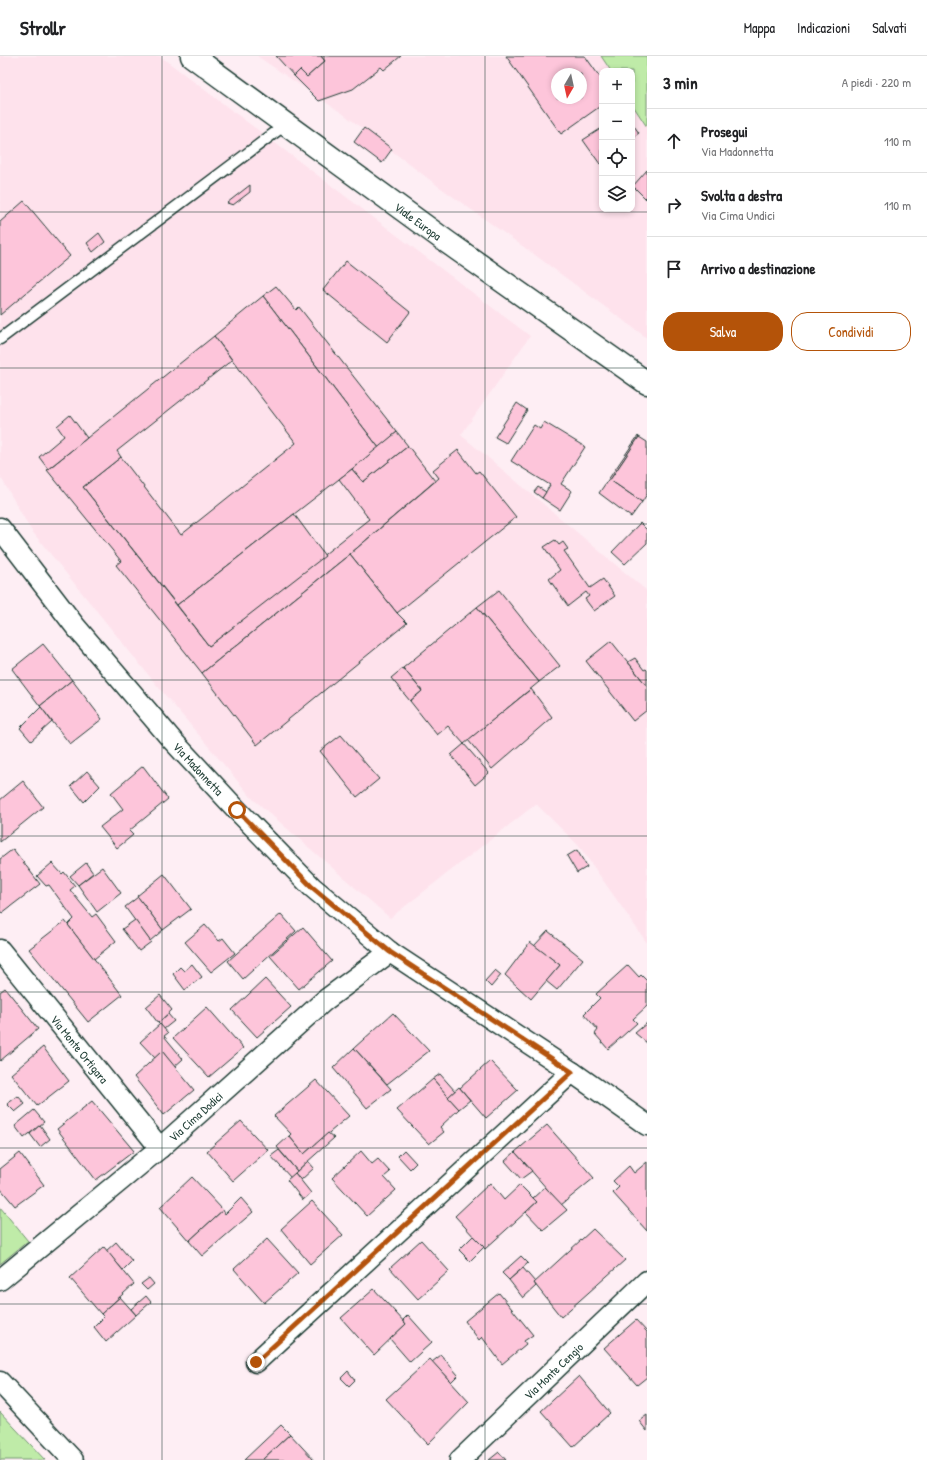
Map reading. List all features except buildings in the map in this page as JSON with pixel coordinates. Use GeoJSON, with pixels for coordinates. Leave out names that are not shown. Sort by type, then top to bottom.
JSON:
{"type":"FeatureCollection","features":[{"type":"Feature","properties":{"kind":"main road","name":"Viale Europa"},"geometry":{"type":"LineString","coordinates":[[192,56],[447,242],[647,383]]}},
{"type":"Feature","properties":{"kind":"street","name":"Via Madonnetta"},"geometry":{"type":"LineString","coordinates":[[0,528],[74,626],[183,752],[312,887],[390,952],[572,1072],[647,1125]]}},
{"type":"Feature","properties":{"kind":"street","name":"Via Monte Ortigara"},"geometry":{"type":"LineString","coordinates":[[0,950],[160,1148]]}},
{"type":"Feature","properties":{"kind":"street","name":"Via Cima Dodici"},"geometry":{"type":"LineString","coordinates":[[0,1280],[160,1148],[324,1001],[390,952]]}},
{"type":"Feature","properties":{"kind":"street"},"geometry":{"type":"LineString","coordinates":[[256,1362],[572,1072]]}},
{"type":"Feature","properties":{"kind":"street","name":"Via Monte Cengio"},"geometry":{"type":"LineString","coordinates":[[460,1460],[647,1281]]}},
{"type":"Feature","properties":{"kind":"street"},"geometry":{"type":"LineString","coordinates":[[0,1382],[72,1460]]}},
{"type":"Feature","properties":{"kind":"lane"},"geometry":{"type":"LineString","coordinates":[[0,339],[285,125]]}},
{"type":"Feature","properties":{"kind":"shaded area"},"geometry":{"type":"Polygon","coordinates":[[[0,56],[160,56],[530,336],[461,435],[647,591],[647,943],[579,846],[536,804],[390,918],[252,798],[155,683],[31,530],[0,476],[0,56]]]}},
{"type":"Feature","properties":{"kind":"shaded area"},"geometry":{"type":"Polygon","coordinates":[[[257,56],[601,56],[609,68],[599,68],[599,212],[635,212],[635,109],[647,127],[647,338],[535,255],[438,186],[342,113],[322,100],[319,101],[310,92],[257,56]]]}},
{"type":"Feature","properties":{"kind":"green space"},"geometry":{"type":"Polygon","coordinates":[[[601,56],[647,56],[647,127],[635,109],[635,68],[609,68],[601,56]]]}},
{"type":"Feature","properties":{"kind":"green space"},"geometry":{"type":"Polygon","coordinates":[[[0,1207],[28,1241],[0,1264],[0,1207]]]}},
{"type":"Feature","properties":{"kind":"green space"},"geometry":{"type":"Polygon","coordinates":[[[0,1412],[45,1460],[0,1460],[0,1412]]]}},
{"type":"Feature","properties":{"kind":"route"},"geometry":{"type":"LineString","coordinates":[[237,810],[312,887],[390,952],[572,1072],[256,1362]]}}]}
